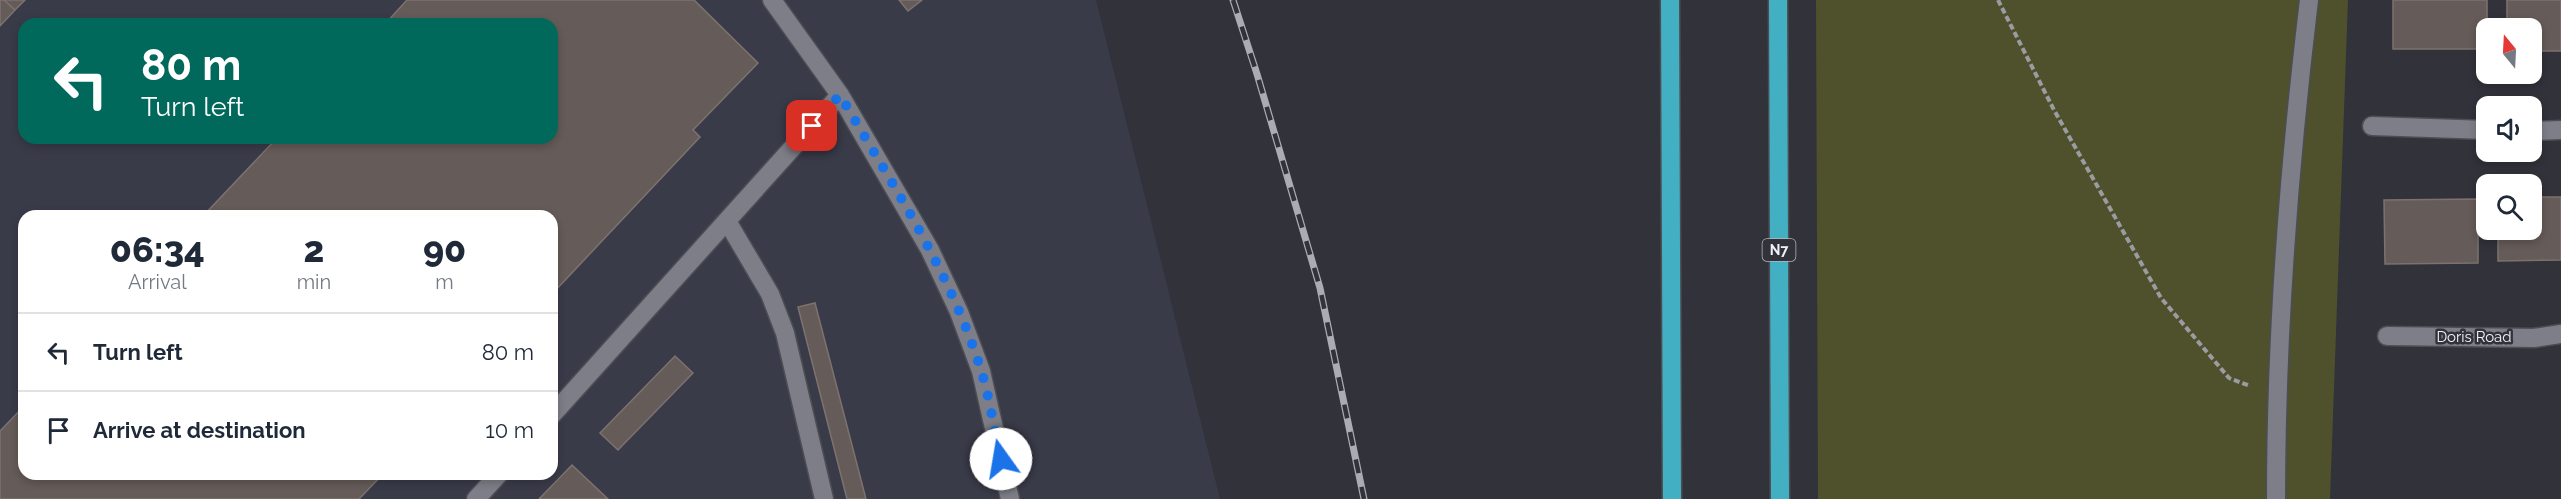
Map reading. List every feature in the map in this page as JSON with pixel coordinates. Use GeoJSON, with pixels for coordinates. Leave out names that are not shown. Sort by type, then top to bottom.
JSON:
{"type":"FeatureCollection","features":[{"type":"Feature","properties":{"kind":"highway"},"geometry":{"type":"LineString","coordinates":[[1670,0],[1672,499]]}},
{"type":"Feature","properties":{"kind":"highway","name":"N7"},"geometry":{"type":"LineString","coordinates":[[1778,0],[1780,499]]}},
{"type":"Feature","properties":{"kind":"street"},"geometry":{"type":"LineString","coordinates":[[772,0],[840,95],[930,250],[959,312],[981,371],[1010,499]]}},
{"type":"Feature","properties":{"kind":"street"},"geometry":{"type":"LineString","coordinates":[[2276,499],[2276,396],[2293,128],[2309,0]]}},
{"type":"Feature","properties":{"kind":"street"},"geometry":{"type":"LineString","coordinates":[[558,408],[840,95]]}},
{"type":"Feature","properties":{"kind":"street"},"geometry":{"type":"LineString","coordinates":[[2372,126],[2476,130]]}},
{"type":"Feature","properties":{"kind":"street"},"geometry":{"type":"LineString","coordinates":[[2542,131],[2561,130]]}},
{"type":"Feature","properties":{"kind":"street"},"geometry":{"type":"LineString","coordinates":[[727,221],[770,294],[785,333],[824,499]]}},
{"type":"Feature","properties":{"kind":"street","name":"Doris Road"},"geometry":{"type":"LineString","coordinates":[[2387,336],[2534,338],[2561,334]]}},
{"type":"Feature","properties":{"kind":"street"},"geometry":{"type":"LineString","coordinates":[[476,499],[493,480]]}},
{"type":"Feature","properties":{"kind":"path"},"geometry":{"type":"LineString","coordinates":[[1998,0],[2054,110],[2161,298],[2229,378],[2276,396]]}},
{"type":"Feature","properties":{"kind":"shaded area"},"geometry":{"type":"Polygon","coordinates":[[[0,0],[1096,0],[1220,499],[0,499],[0,0]]]}},
{"type":"Feature","properties":{"kind":"green space"},"geometry":{"type":"Polygon","coordinates":[[[1816,0],[2348,0],[2330,499],[1818,499],[1816,0]]]}},
{"type":"Feature","properties":{"kind":"building"},"geometry":{"type":"Polygon","coordinates":[[[0,0],[4,0],[15,10],[0,26],[0,0]]]}},
{"type":"Feature","properties":{"kind":"building"},"geometry":{"type":"Polygon","coordinates":[[[4,0],[25,0],[15,10],[4,0]]]}},
{"type":"Feature","properties":{"kind":"building"},"geometry":{"type":"Polygon","coordinates":[[[407,0],[694,0],[758,63],[693,130],[700,137],[558,288],[558,210],[209,210],[271,144],[558,144],[558,18],[390,18],[407,0]]]}},
{"type":"Feature","properties":{"kind":"building"},"geometry":{"type":"Polygon","coordinates":[[[899,0],[922,0],[908,11],[899,0]]]}},
{"type":"Feature","properties":{"kind":"building"},"geometry":{"type":"Polygon","coordinates":[[[2393,0],[2487,0],[2487,18],[2476,18],[2476,49],[2393,49],[2393,0]]]}},
{"type":"Feature","properties":{"kind":"building"},"geometry":{"type":"Polygon","coordinates":[[[2507,0],[2561,0],[2561,51],[2542,51],[2542,18],[2507,18],[2507,0]]]}},
{"type":"Feature","properties":{"kind":"building"},"geometry":{"type":"Polygon","coordinates":[[[2542,197],[2561,197],[2561,260],[2498,261],[2498,240],[2542,240],[2542,197]]]}},
{"type":"Feature","properties":{"kind":"building"},"geometry":{"type":"Polygon","coordinates":[[[2476,199],[2478,263],[2385,264],[2384,200],[2476,199]]]}},
{"type":"Feature","properties":{"kind":"building"},"geometry":{"type":"Polygon","coordinates":[[[815,303],[866,499],[847,499],[798,307],[815,303]]]}},
{"type":"Feature","properties":{"kind":"building"},"geometry":{"type":"Polygon","coordinates":[[[675,356],[693,373],[618,450],[600,433],[675,356]]]}},
{"type":"Feature","properties":{"kind":"building"},"geometry":{"type":"Polygon","coordinates":[[[18,412],[18,480],[377,480],[359,499],[0,499],[0,431],[18,412]]]}},
{"type":"Feature","properties":{"kind":"building"},"geometry":{"type":"Polygon","coordinates":[[[572,465],[608,499],[539,499],[572,465]]]}},
{"type":"Feature","properties":{"kind":"railway"},"geometry":{"type":"LineString","coordinates":[[1233,0],[1320,288],[1364,499]]}},
{"type":"Feature","properties":{"kind":"route"},"geometry":{"type":"LineString","coordinates":[[812,126],[840,95],[930,250],[959,312],[981,371],[1001,459]]}}]}
